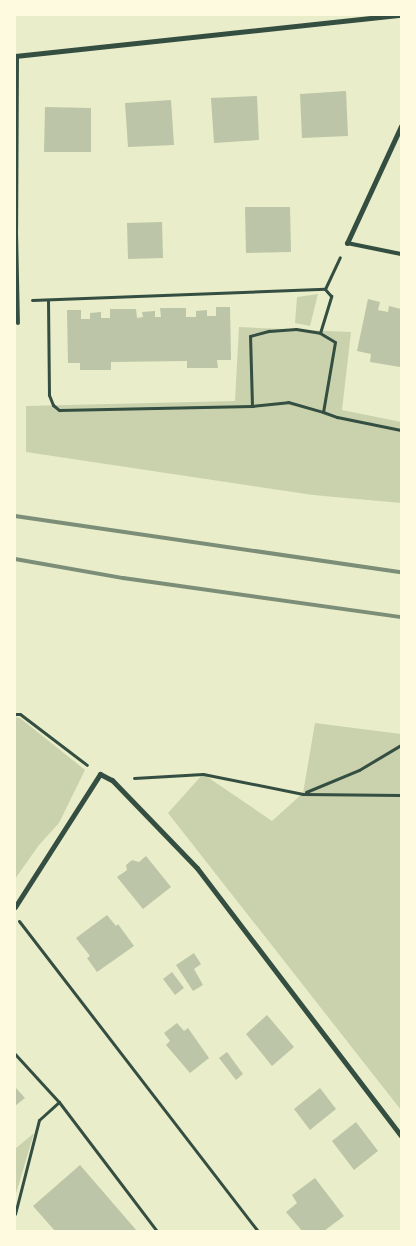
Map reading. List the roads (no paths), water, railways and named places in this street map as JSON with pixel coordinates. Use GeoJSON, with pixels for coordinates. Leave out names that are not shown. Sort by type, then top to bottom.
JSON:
{"type":"FeatureCollection","features":[{"type":"Feature","properties":{"kind":"street"},"geometry":{"type":"LineString","coordinates":[[16,56],[401,15]]}},
{"type":"Feature","properties":{"kind":"street"},"geometry":{"type":"LineString","coordinates":[[347,243],[401,126]]}},
{"type":"Feature","properties":{"kind":"street"},"geometry":{"type":"LineString","coordinates":[[15,907],[100,774],[112,780],[197,868],[401,1136]]}},
{"type":"Feature","properties":{"kind":"lane"},"geometry":{"type":"LineString","coordinates":[[16,56],[18,323]]}},
{"type":"Feature","properties":{"kind":"lane"},"geometry":{"type":"LineString","coordinates":[[347,243],[401,254]]}},
{"type":"Feature","properties":{"kind":"railway"},"geometry":{"type":"LineString","coordinates":[[15,516],[401,572]]}},
{"type":"Feature","properties":{"kind":"railway"},"geometry":{"type":"LineString","coordinates":[[15,559],[123,578],[401,617]]}}]}
